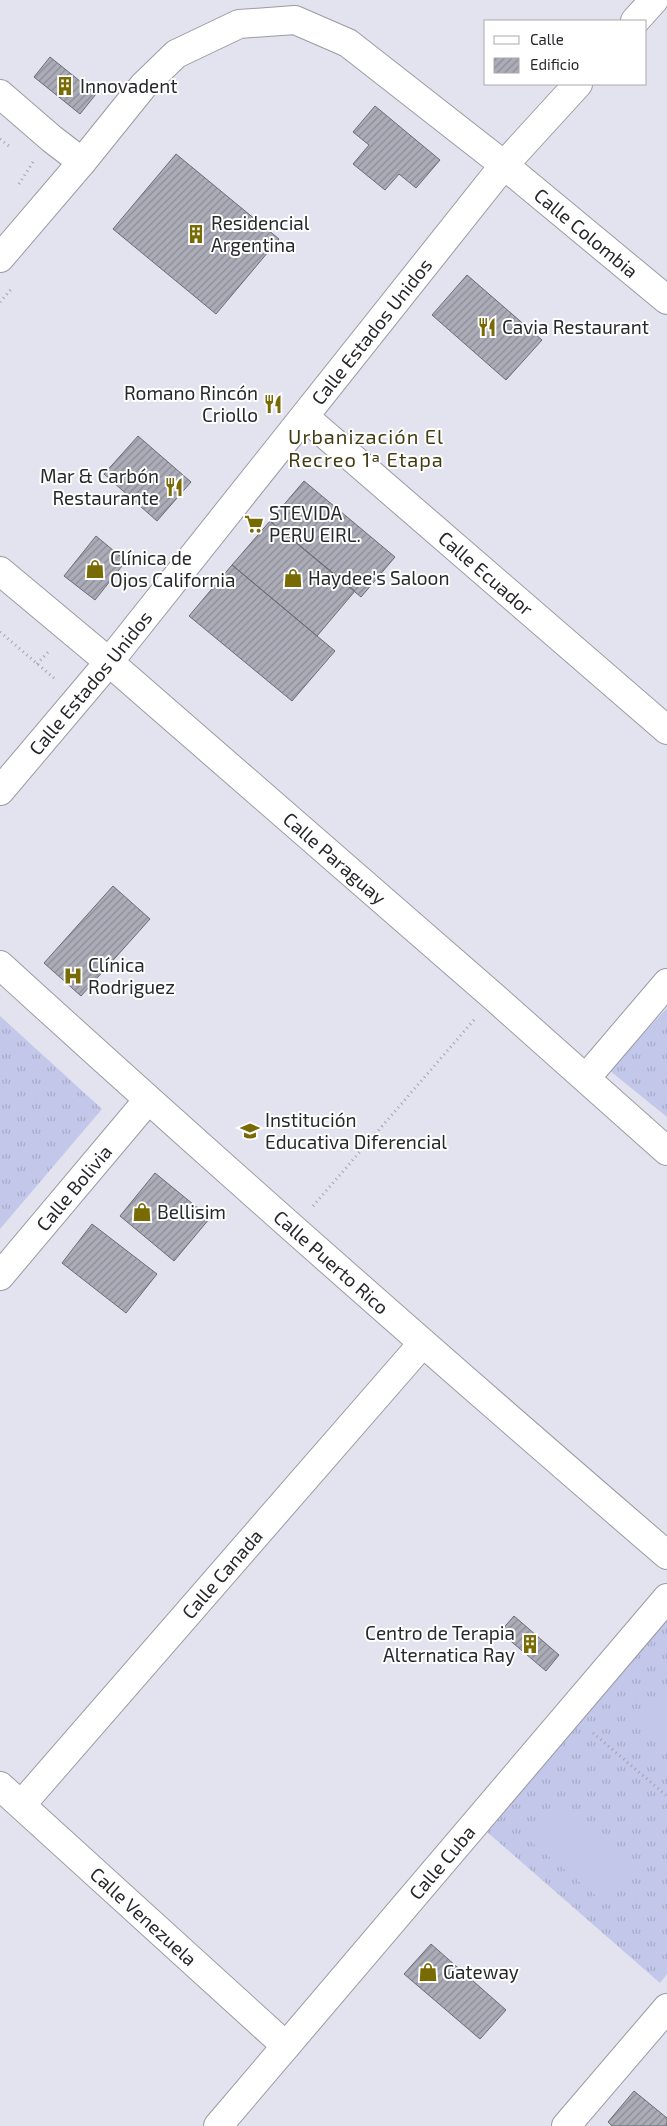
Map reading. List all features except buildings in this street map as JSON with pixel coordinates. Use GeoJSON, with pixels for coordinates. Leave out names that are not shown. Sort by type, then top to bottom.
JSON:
{"type":"FeatureCollection","features":[{"type":"Feature","properties":{"kind":"street"},"geometry":{"type":"LineString","coordinates":[[636,20],[654,0]]}},
{"type":"Feature","properties":{"kind":"street","name":"Calle Colombia"},"geometry":{"type":"LineString","coordinates":[[0,258],[82,162],[144,85],[176,54],[239,24],[295,20],[348,43],[504,165],[667,300]]}},
{"type":"Feature","properties":{"kind":"street","name":"Calle Estados Unidos"},"geometry":{"type":"LineString","coordinates":[[0,791],[109,662],[504,165],[577,85]]}},
{"type":"Feature","properties":{"kind":"street"},"geometry":{"type":"LineString","coordinates":[[0,94],[82,162]]}},
{"type":"Feature","properties":{"kind":"street","name":"Calle Ecuador"},"geometry":{"type":"LineString","coordinates":[[305,417],[667,730]]}},
{"type":"Feature","properties":{"kind":"street","name":"Calle Paraguay"},"geometry":{"type":"LineString","coordinates":[[0,571],[109,662],[494,997],[667,1151]]}},
{"type":"Feature","properties":{"kind":"street","name":"Calle Puerto Rico"},"geometry":{"type":"LineString","coordinates":[[0,965],[148,1100],[422,1344],[667,1555]]}},
{"type":"Feature","properties":{"kind":"street"},"geometry":{"type":"LineString","coordinates":[[586,1078],[667,984]]}},
{"type":"Feature","properties":{"kind":"street","name":"Calle Bolivia"},"geometry":{"type":"LineString","coordinates":[[0,1276],[148,1100]]}},
{"type":"Feature","properties":{"kind":"street","name":"Calle Canada"},"geometry":{"type":"LineString","coordinates":[[22,1804],[422,1344]]}},
{"type":"Feature","properties":{"kind":"street","name":"Calle Cuba"},"geometry":{"type":"LineString","coordinates":[[218,2126],[667,1598]]}},
{"type":"Feature","properties":{"kind":"street","name":"Calle Venezuela"},"geometry":{"type":"LineString","coordinates":[[0,1786],[286,2046]]}},
{"type":"Feature","properties":{"kind":"street"},"geometry":{"type":"LineString","coordinates":[[566,2126],[667,2008]]}},
{"type":"Feature","properties":{"kind":"path"},"geometry":{"type":"LineString","coordinates":[[0,302],[19,280]]}},
{"type":"Feature","properties":{"kind":"path"},"geometry":{"type":"LineString","coordinates":[[293,1229],[494,997]]}},
{"type":"Feature","properties":{"kind":"path"},"geometry":{"type":"LineString","coordinates":[[568,1713],[667,1796]]}},
{"type":"Feature","properties":{"kind":"green space"},"geometry":{"type":"Polygon","coordinates":[[[667,1008],[667,1117],[609,1070],[667,1008]]]}},
{"type":"Feature","properties":{"kind":"green space"},"geometry":{"type":"Polygon","coordinates":[[[0,1016],[102,1109],[0,1229],[0,1016]]]}},
{"type":"Feature","properties":{"kind":"green space"},"geometry":{"type":"Polygon","coordinates":[[[667,1610],[667,1974],[660,1983],[486,1831],[667,1610]]]}},
{"type":"Feature","properties":{"kind":"green space"},"geometry":{"type":"Polygon","coordinates":[[[667,1689],[667,1748],[638,1723],[667,1689]]]}},
{"type":"Feature","properties":{"kind":"green space"},"geometry":{"type":"Polygon","coordinates":[[[560,1802],[637,1865],[605,1903],[529,1840],[560,1802]]]}},
{"type":"Feature","properties":{"kind":"place","name":"Innovadent"},"geometry":{"type":"Point","coordinates":[65,86]}},
{"type":"Feature","properties":{"kind":"place","name":"Residencial Argentina"},"geometry":{"type":"Point","coordinates":[196,234]}},
{"type":"Feature","properties":{"kind":"place","name":"Cavia Restaurant"},"geometry":{"type":"Point","coordinates":[487,327]}},
{"type":"Feature","properties":{"kind":"place","name":"Romano Rincón Criollo"},"geometry":{"type":"Point","coordinates":[273,404]}},
{"type":"Feature","properties":{"kind":"place","name":"Mar & Carbón Restaurante"},"geometry":{"type":"Point","coordinates":[174,487]}},
{"type":"Feature","properties":{"kind":"place","name":"STEVIDA PERU EIRL."},"geometry":{"type":"Point","coordinates":[254,524]}},
{"type":"Feature","properties":{"kind":"place","name":"Clínica de Ojos California"},"geometry":{"type":"Point","coordinates":[95,569]}},
{"type":"Feature","properties":{"kind":"place","name":"Haydee's Saloon"},"geometry":{"type":"Point","coordinates":[293,578]}},
{"type":"Feature","properties":{"kind":"place","name":"Clínica Rodriguez"},"geometry":{"type":"Point","coordinates":[73,976]}},
{"type":"Feature","properties":{"kind":"place","name":"Institución Educativa Diferencial"},"geometry":{"type":"Point","coordinates":[250,1131]}},
{"type":"Feature","properties":{"kind":"place","name":"Bellisim"},"geometry":{"type":"Point","coordinates":[142,1212]}},
{"type":"Feature","properties":{"kind":"place","name":"Centro de Terapia Alternatica Ray"},"geometry":{"type":"Point","coordinates":[530,1644]}},
{"type":"Feature","properties":{"kind":"place","name":"Gateway"},"geometry":{"type":"Point","coordinates":[428,1972]}},
{"type":"Feature","properties":{"kind":"district","name":"Urbanización El Recreo 1ª Etapa"},"geometry":{"type":"Point","coordinates":[366,448]}}]}
